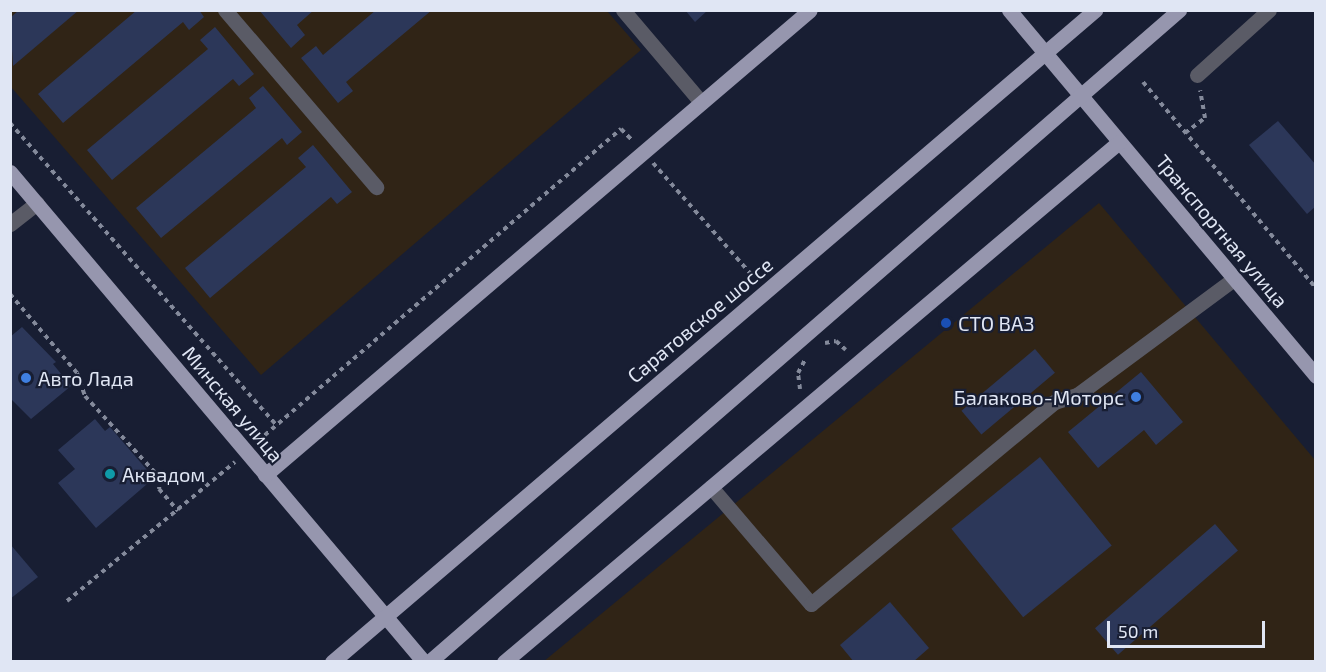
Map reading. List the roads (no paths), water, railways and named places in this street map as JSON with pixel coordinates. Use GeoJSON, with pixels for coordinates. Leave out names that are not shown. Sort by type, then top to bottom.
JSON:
{"type":"FeatureCollection","features":[{"type":"Feature","properties":{"kind":"main road"},"geometry":{"type":"LineString","coordinates":[[265,475],[810,10]]}},
{"type":"Feature","properties":{"kind":"main road","name":"Транспортная улица"},"geometry":{"type":"LineString","coordinates":[[1010,10],[1044,55],[1316,376]]}},
{"type":"Feature","properties":{"kind":"main road","name":"Саратовское шоссе"},"geometry":{"type":"LineString","coordinates":[[332,662],[1095,10]]}},
{"type":"Feature","properties":{"kind":"main road"},"geometry":{"type":"LineString","coordinates":[[429,662],[1179,10]]}},
{"type":"Feature","properties":{"kind":"main road"},"geometry":{"type":"LineString","coordinates":[[504,662],[1119,142]]}},
{"type":"Feature","properties":{"kind":"main road","name":"Минская улица"},"geometry":{"type":"LineString","coordinates":[[10,172],[424,662]]}},
{"type":"Feature","properties":{"kind":"street"},"geometry":{"type":"LineString","coordinates":[[225,10],[376,187]]}},
{"type":"Feature","properties":{"kind":"street"},"geometry":{"type":"LineString","coordinates":[[623,10],[701,102]]}},
{"type":"Feature","properties":{"kind":"street"},"geometry":{"type":"LineString","coordinates":[[1197,75],[1269,10]]}},
{"type":"Feature","properties":{"kind":"street"},"geometry":{"type":"LineString","coordinates":[[10,224],[37,203]]}},
{"type":"Feature","properties":{"kind":"street"},"geometry":{"type":"LineString","coordinates":[[711,487],[810,604],[1054,402],[1077,395],[1234,279]]}},
{"type":"Feature","properties":{"kind":"place","name":"СТО ВАЗ"},"geometry":{"type":"Point","coordinates":[946,323]}},
{"type":"Feature","properties":{"kind":"place","name":"Авто Лада"},"geometry":{"type":"Point","coordinates":[26,378]}},
{"type":"Feature","properties":{"kind":"place","name":"Балаково-Моторс"},"geometry":{"type":"Point","coordinates":[1136,397]}},
{"type":"Feature","properties":{"kind":"place","name":"Аквадом"},"geometry":{"type":"Point","coordinates":[110,474]}}]}
